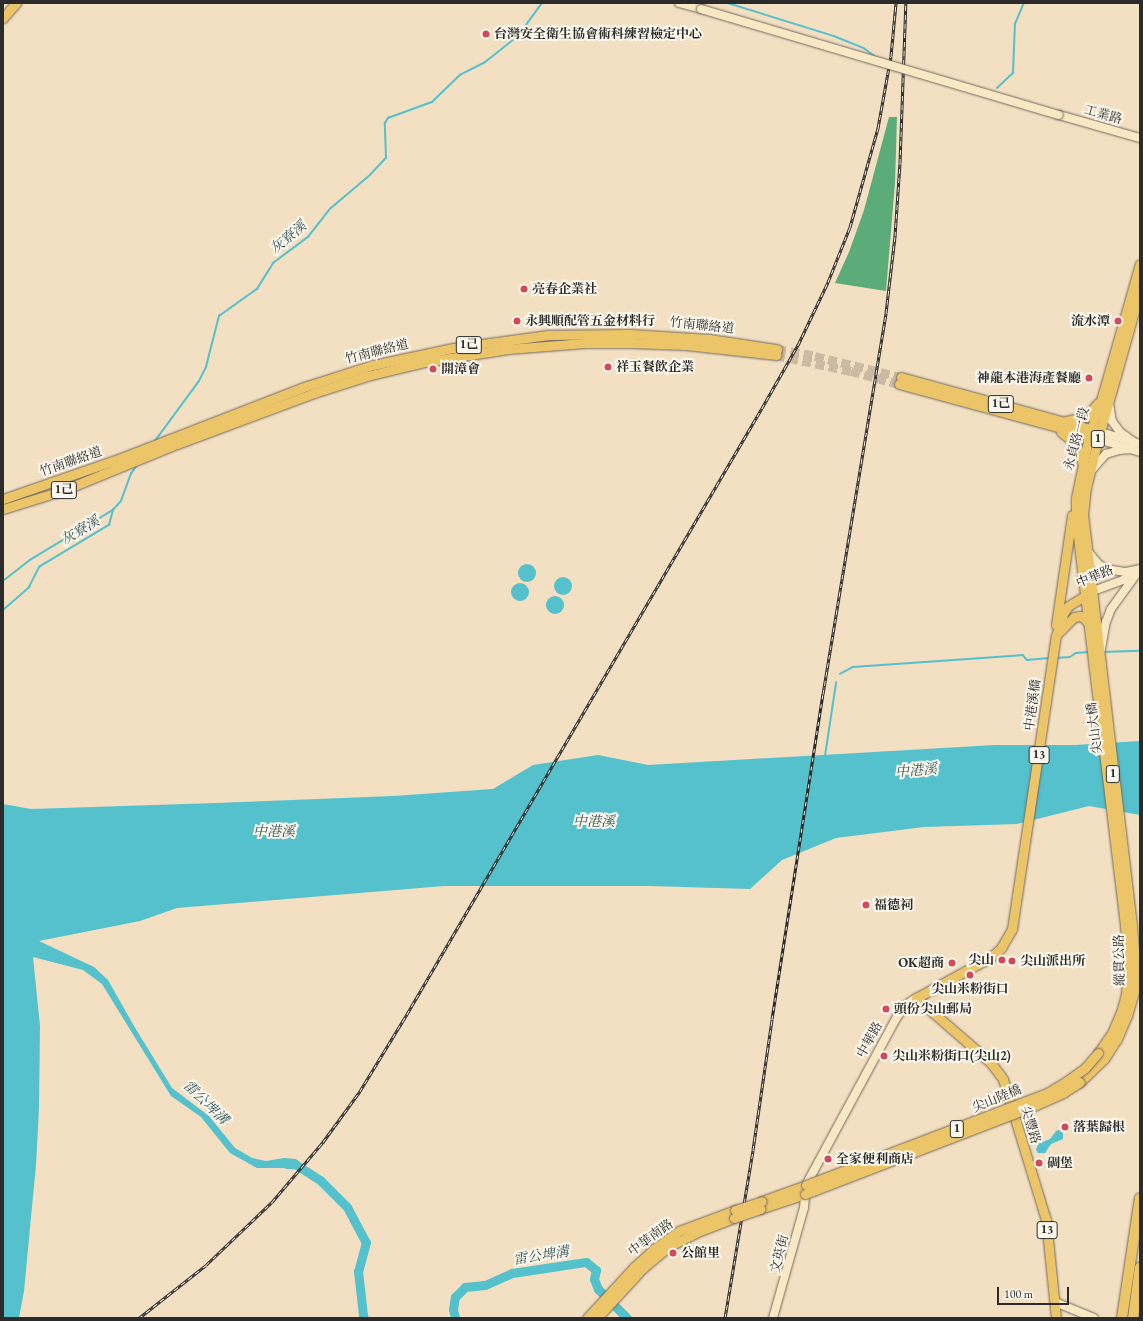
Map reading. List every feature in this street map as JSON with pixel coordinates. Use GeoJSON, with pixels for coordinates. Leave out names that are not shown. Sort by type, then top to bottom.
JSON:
{"type":"FeatureCollection","features":[{"type":"Feature","properties":{"kind":"highway"},"geometry":{"type":"LineString","coordinates":[[1122,1318],[1140,1198]]}},
{"type":"Feature","properties":{"kind":"highway"},"geometry":{"type":"LineString","coordinates":[[1133,1318],[1140,1267]]}},
{"type":"Feature","properties":{"kind":"main road"},"geometry":{"type":"LineString","coordinates":[[3,18],[16,3]]}},
{"type":"Feature","properties":{"kind":"main road","name":"永貞路一段"},"geometry":{"type":"LineString","coordinates":[[1106,398],[1140,264]]}},
{"type":"Feature","properties":{"kind":"main road","name":"永貞路一段"},"geometry":{"type":"LineString","coordinates":[[1089,592],[1076,523],[1076,498],[1086,470],[1095,434],[1140,291]]}},
{"type":"Feature","properties":{"kind":"main road","name":"竹南聯絡道"},"geometry":{"type":"LineString","coordinates":[[3,509],[64,490],[124,467],[176,441],[272,399],[373,365],[453,348],[548,335],[629,334],[709,339],[776,352]]}},
{"type":"Feature","properties":{"kind":"main road","name":"1己"},"geometry":{"type":"LineString","coordinates":[[900,381],[1063,422],[1095,434],[1045,424],[900,381]]}},
{"type":"Feature","properties":{"kind":"main road"},"geometry":{"type":"LineString","coordinates":[[1063,422],[1087,416],[1106,398]]}},
{"type":"Feature","properties":{"kind":"main road"},"geometry":{"type":"LineString","coordinates":[[1045,424],[1065,434],[1075,443],[1082,456],[1086,470]]}},
{"type":"Feature","properties":{"kind":"main road","name":"竹南聯絡道"},"geometry":{"type":"LineString","coordinates":[[3,499],[120,458],[176,441]]}},
{"type":"Feature","properties":{"kind":"main road","name":"永貞路一段"},"geometry":{"type":"LineString","coordinates":[[1086,470],[1083,504],[1092,624]]}},
{"type":"Feature","properties":{"kind":"main road","name":"13"},"geometry":{"type":"LineString","coordinates":[[1056,636],[1055,622],[1071,516],[1076,498]]}},
{"type":"Feature","properties":{"kind":"main road","name":"中華路"},"geometry":{"type":"LineString","coordinates":[[1056,636],[1064,612],[1068,606],[1089,592]]}},
{"type":"Feature","properties":{"kind":"main road"},"geometry":{"type":"LineString","coordinates":[[1056,636],[1074,617],[1084,618],[1092,624]]}},
{"type":"Feature","properties":{"kind":"main road","name":"尖山大橋"},"geometry":{"type":"LineString","coordinates":[[1092,624],[1100,660],[1129,927]]}},
{"type":"Feature","properties":{"kind":"main road","name":"尖山大橋"},"geometry":{"type":"LineString","coordinates":[[1092,624],[1129,927]]}},
{"type":"Feature","properties":{"kind":"main road","name":"中港溪橋"},"geometry":{"type":"LineString","coordinates":[[1021,873],[1056,636]]}},
{"type":"Feature","properties":{"kind":"main road","name":"中華路"},"geometry":{"type":"LineString","coordinates":[[916,998],[991,957],[1001,948],[1012,929],[1021,873]]}},
{"type":"Feature","properties":{"kind":"main road","name":"縱貫公路"},"geometry":{"type":"LineString","coordinates":[[1101,1056],[1112,1033],[1126,994],[1129,927]]}},
{"type":"Feature","properties":{"kind":"main road","name":"尖豐路"},"geometry":{"type":"LineString","coordinates":[[916,998],[990,1062],[1003,1079],[1046,1220],[1056,1318]]}},
{"type":"Feature","properties":{"kind":"main road","name":"尖山陸橋"},"geometry":{"type":"LineString","coordinates":[[805,1190],[1047,1093],[1067,1081],[1101,1056]]}},
{"type":"Feature","properties":{"kind":"main road","name":"中華南路"},"geometry":{"type":"LineString","coordinates":[[604,1304],[646,1260],[679,1231],[805,1190]]}},
{"type":"Feature","properties":{"kind":"main road","name":"1"},"geometry":{"type":"LineString","coordinates":[[588,1318],[604,1304]]}},
{"type":"Feature","properties":{"kind":"main road","name":"1"},"geometry":{"type":"LineString","coordinates":[[597,1318],[604,1304]]}},
{"type":"Feature","properties":{"kind":"street","name":"工業路"},"geometry":{"type":"LineString","coordinates":[[679,3],[1140,138]]}},
{"type":"Feature","properties":{"kind":"street"},"geometry":{"type":"LineString","coordinates":[[1106,398],[1112,421],[1120,432],[1136,447]]}},
{"type":"Feature","properties":{"kind":"street"},"geometry":{"type":"LineString","coordinates":[[1095,434],[1136,447]]}},
{"type":"Feature","properties":{"kind":"street"},"geometry":{"type":"LineString","coordinates":[[1086,470],[1106,454],[1136,447]]}},
{"type":"Feature","properties":{"kind":"street"},"geometry":{"type":"LineString","coordinates":[[1086,549],[1098,564],[1106,569],[1126,572],[1140,569]]}},
{"type":"Feature","properties":{"kind":"street"},"geometry":{"type":"LineString","coordinates":[[1100,660],[1106,622],[1111,609],[1140,569]]}},
{"type":"Feature","properties":{"kind":"street","name":"中華路"},"geometry":{"type":"LineString","coordinates":[[1089,592],[1123,580],[1140,569]]}},
{"type":"Feature","properties":{"kind":"street","name":"中華路"},"geometry":{"type":"LineString","coordinates":[[805,1190],[897,1017],[907,1004],[916,998]]}},
{"type":"Feature","properties":{"kind":"street","name":"文英街"},"geometry":{"type":"LineString","coordinates":[[773,1318],[804,1208],[805,1190]]}},
{"type":"Feature","properties":{"kind":"street"},"geometry":{"type":"LineString","coordinates":[[1055,1302],[1094,1318]]}},
{"type":"Feature","properties":{"kind":"green space"},"geometry":{"type":"Polygon","coordinates":[[[889,117],[897,117],[895,183],[886,291],[835,283],[849,252],[864,210],[889,117]]]}},
{"type":"Feature","properties":{"kind":"water"},"geometry":{"type":"Polygon","coordinates":[[[527,564],[533,567],[536,573],[533,579],[527,582],[521,579],[518,573],[521,567],[527,564]]]}},
{"type":"Feature","properties":{"kind":"water"},"geometry":{"type":"Polygon","coordinates":[[[563,577],[569,580],[572,586],[569,592],[563,595],[557,592],[554,586],[557,580],[563,577]]]}},
{"type":"Feature","properties":{"kind":"water"},"geometry":{"type":"Polygon","coordinates":[[[520,583],[526,586],[529,592],[526,598],[520,601],[514,598],[511,592],[514,586],[520,583]]]}},
{"type":"Feature","properties":{"kind":"water"},"geometry":{"type":"Polygon","coordinates":[[[555,596],[561,599],[564,605],[561,611],[555,614],[549,611],[546,605],[549,599],[555,596]]]}},
{"type":"Feature","properties":{"kind":"water","name":"中港溪"},"geometry":{"type":"Polygon","coordinates":[[[1140,741],[1140,815],[1089,806],[1017,824],[924,827],[836,838],[782,860],[750,889],[650,886],[444,886],[177,908],[140,921],[39,941],[94,967],[108,980],[172,1088],[209,1116],[235,1148],[252,1158],[266,1161],[284,1158],[296,1159],[301,1164],[296,1168],[257,1168],[230,1153],[201,1117],[171,1096],[102,984],[83,970],[33,957],[40,1026],[39,1108],[36,1165],[24,1291],[19,1318],[3,1318],[3,804],[31,809],[393,796],[493,789],[533,765],[598,755],[648,765],[995,745],[1075,745],[1140,741]]]}},
{"type":"Feature","properties":{"kind":"water"},"geometry":{"type":"Polygon","coordinates":[[[1059,1130],[1063,1133],[1063,1139],[1051,1144],[1045,1153],[1038,1153],[1036,1150],[1038,1144],[1050,1139],[1056,1131],[1059,1130]]]}},
{"type":"Feature","properties":{"kind":"waterway","name":"灰寮溪"},"geometry":{"type":"LineString","coordinates":[[155,441],[199,381],[206,367],[219,316],[257,289],[273,263],[308,237],[331,208],[370,175],[386,158],[385,123],[388,118],[432,102],[460,75],[484,63],[518,36],[542,3]]}},
{"type":"Feature","properties":{"kind":"waterway"},"geometry":{"type":"LineString","coordinates":[[728,3],[834,36],[864,48],[876,57]]}},
{"type":"Feature","properties":{"kind":"waterway"},"geometry":{"type":"LineString","coordinates":[[997,88],[1013,73],[1015,24],[1024,3]]}},
{"type":"Feature","properties":{"kind":"waterway","name":"灰寮溪"},"geometry":{"type":"LineString","coordinates":[[3,610],[29,587],[39,567],[109,525],[113,510],[121,501],[131,474],[137,465]]}},
{"type":"Feature","properties":{"kind":"waterway"},"geometry":{"type":"LineString","coordinates":[[3,581],[30,560],[113,510]]}},
{"type":"Feature","properties":{"kind":"waterway"},"geometry":{"type":"LineString","coordinates":[[1102,652],[1140,651]]}},
{"type":"Feature","properties":{"kind":"waterway"},"geometry":{"type":"LineString","coordinates":[[1057,658],[1070,657],[1076,653],[1088,652]]}},
{"type":"Feature","properties":{"kind":"waterway"},"geometry":{"type":"LineString","coordinates":[[840,674],[853,667],[1023,655],[1027,660],[1049,658]]}},
{"type":"Feature","properties":{"kind":"waterway"},"geometry":{"type":"LineString","coordinates":[[825,756],[836,683]]}},
{"type":"Feature","properties":{"kind":"waterway","name":"雷公埤溝"},"geometry":{"type":"LineString","coordinates":[[287,1164],[295,1164],[320,1180],[347,1207],[366,1242],[358,1271],[364,1318]]}},
{"type":"Feature","properties":{"kind":"waterway","name":"雷公埤溝"},"geometry":{"type":"LineString","coordinates":[[455,1318],[453,1309],[455,1297],[465,1287],[485,1285],[512,1273],[586,1262],[596,1270],[594,1279],[598,1289],[627,1318]]}},
{"type":"Feature","properties":{"kind":"tunnel"},"geometry":{"type":"LineString","coordinates":[[777,349],[815,356],[901,377]]}},
{"type":"Feature","properties":{"kind":"tunnel"},"geometry":{"type":"LineString","coordinates":[[776,355],[851,371],[899,384]]}},
{"type":"Feature","properties":{"kind":"railway"},"geometry":{"type":"LineString","coordinates":[[139,1318],[206,1265],[272,1202],[323,1142],[360,1091],[407,1014],[762,408],[798,345],[828,282],[850,227],[878,128],[891,56],[896,3]]}},
{"type":"Feature","properties":{"kind":"railway"},"geometry":{"type":"LineString","coordinates":[[725,1318],[753,1150],[823,694],[886,313],[895,236],[900,163],[906,3]]}},
{"type":"Feature","properties":{"kind":"place","name":"台灣安全衛生協會術科練習檢定中心"},"geometry":{"type":"Point","coordinates":[486,34]}},
{"type":"Feature","properties":{"kind":"place","name":"亮春企業社"},"geometry":{"type":"Point","coordinates":[524,289]}},
{"type":"Feature","properties":{"kind":"place","name":"永興順配管五金材料行"},"geometry":{"type":"Point","coordinates":[517,321]}},
{"type":"Feature","properties":{"kind":"place","name":"流水潭"},"geometry":{"type":"Point","coordinates":[1118,321]}},
{"type":"Feature","properties":{"kind":"place","name":"祥玉餐飲企業"},"geometry":{"type":"Point","coordinates":[608,367]}},
{"type":"Feature","properties":{"kind":"place","name":"開漳會"},"geometry":{"type":"Point","coordinates":[433,369]}},
{"type":"Feature","properties":{"kind":"place","name":"神龍本港海產餐廳"},"geometry":{"type":"Point","coordinates":[1089,378]}},
{"type":"Feature","properties":{"kind":"place","name":"福德祠"},"geometry":{"type":"Point","coordinates":[866,905]}},
{"type":"Feature","properties":{"kind":"place","name":"尖山"},"geometry":{"type":"Point","coordinates":[1002,960]}},
{"type":"Feature","properties":{"kind":"place","name":"尖山派出所"},"geometry":{"type":"Point","coordinates":[1012,961]}},
{"type":"Feature","properties":{"kind":"place","name":"OK超商"},"geometry":{"type":"Point","coordinates":[952,963]}},
{"type":"Feature","properties":{"kind":"place","name":"尖山米粉街口"},"geometry":{"type":"Point","coordinates":[970,975]}},
{"type":"Feature","properties":{"kind":"place","name":"頭份尖山郵局"},"geometry":{"type":"Point","coordinates":[886,1009]}},
{"type":"Feature","properties":{"kind":"place","name":"尖山米粉街口(尖山2)"},"geometry":{"type":"Point","coordinates":[884,1056]}},
{"type":"Feature","properties":{"kind":"place","name":"落葉歸根"},"geometry":{"type":"Point","coordinates":[1065,1127]}},
{"type":"Feature","properties":{"kind":"place","name":"全家便利商店"},"geometry":{"type":"Point","coordinates":[828,1159]}},
{"type":"Feature","properties":{"kind":"place","name":"碉堡"},"geometry":{"type":"Point","coordinates":[1039,1163]}},
{"type":"Feature","properties":{"kind":"place","name":"公館里"},"geometry":{"type":"Point","coordinates":[673,1253]}}]}
